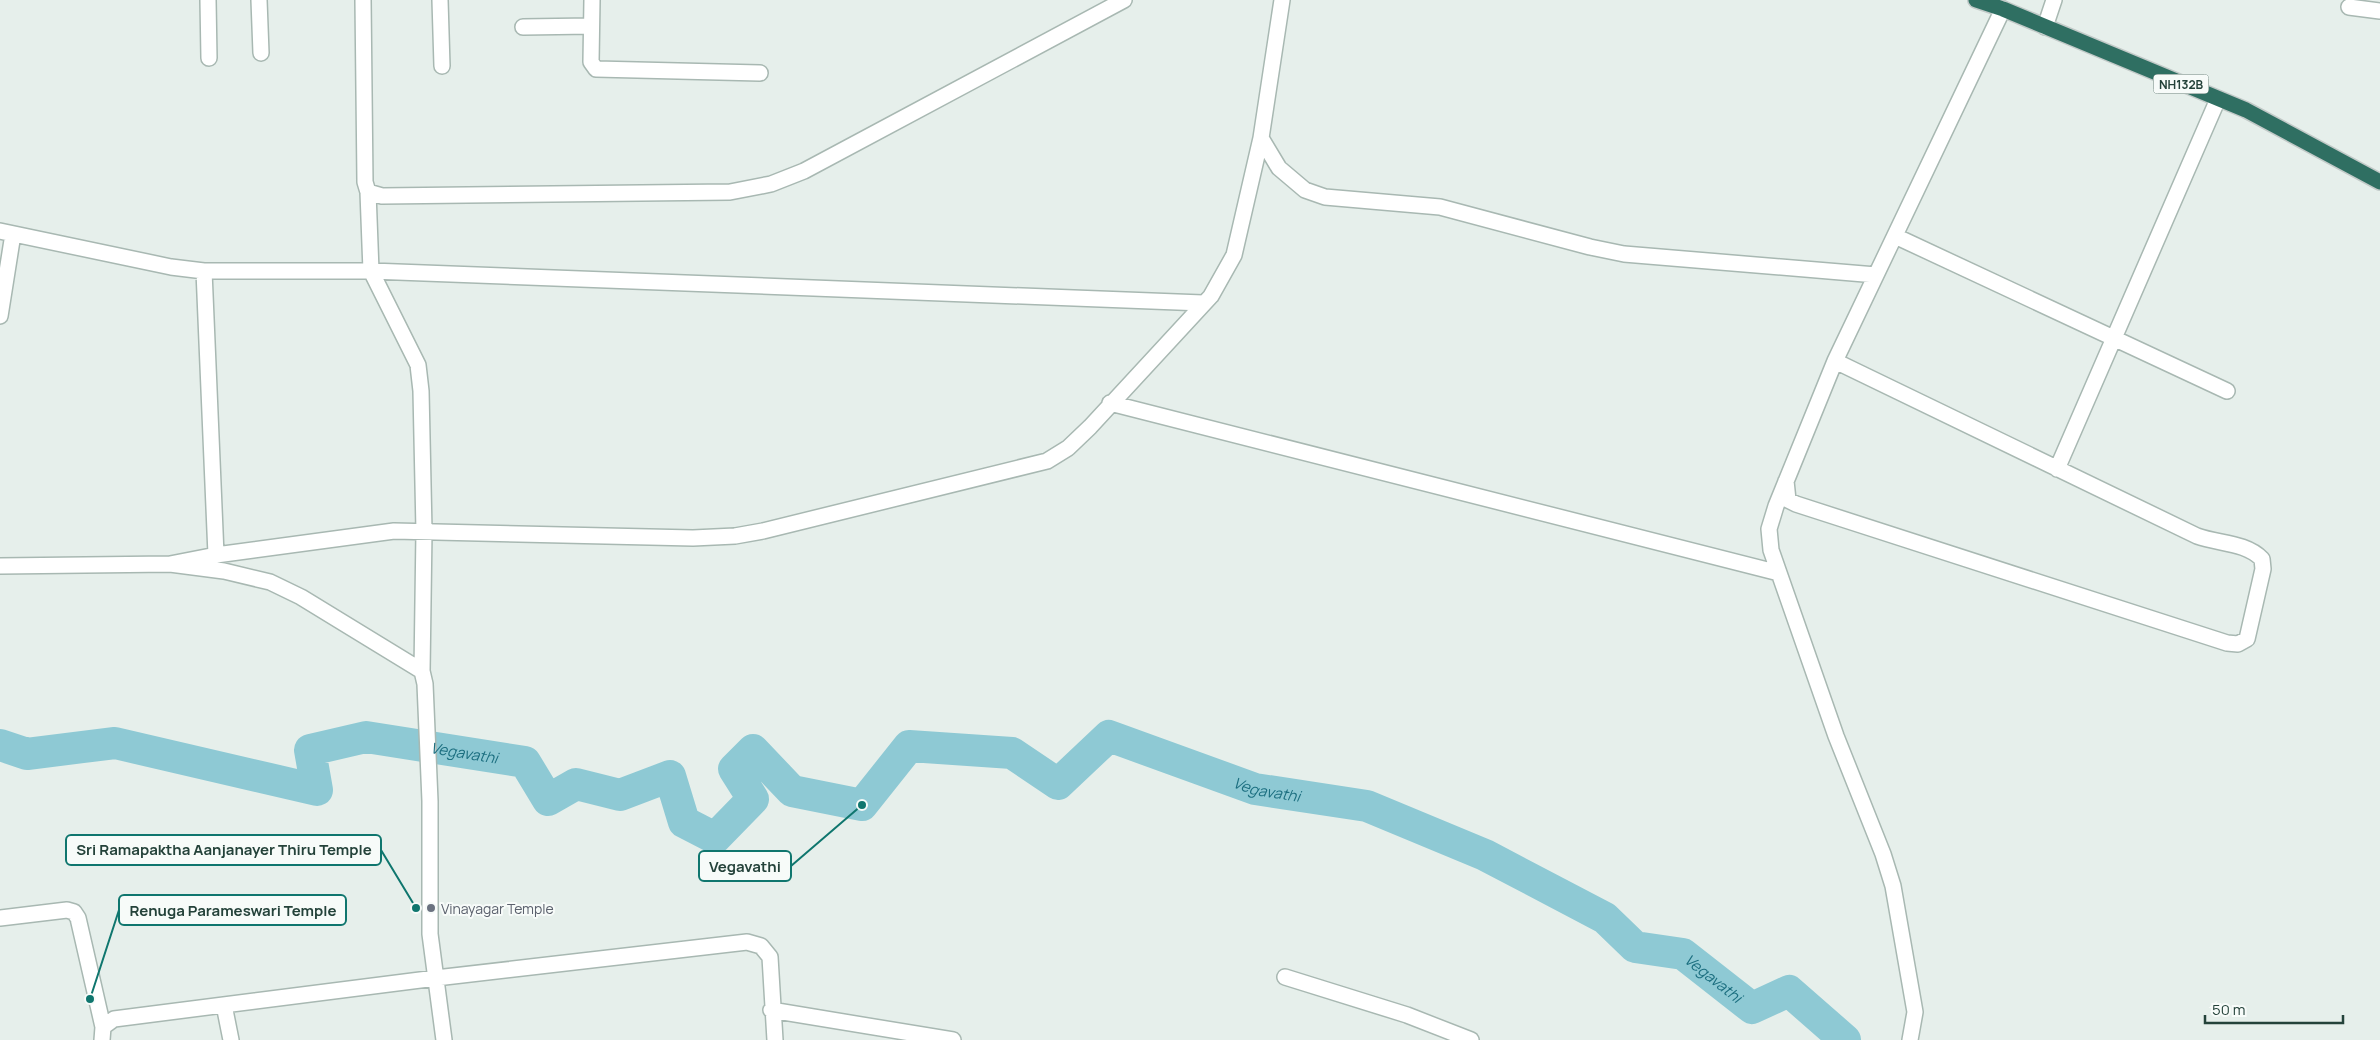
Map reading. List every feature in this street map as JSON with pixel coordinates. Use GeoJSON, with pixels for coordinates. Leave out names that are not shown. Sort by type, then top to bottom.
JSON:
{"type":"FeatureCollection","features":[{"type":"Feature","properties":{"kind":"highway","name":"NH132B"},"geometry":{"type":"LineString","coordinates":[[1984,1],[2246,110],[2380,182]]}},
{"type":"Feature","properties":{"kind":"street"},"geometry":{"type":"LineString","coordinates":[[208,0],[209,58]]}},
{"type":"Feature","properties":{"kind":"street"},"geometry":{"type":"LineString","coordinates":[[259,0],[261,53]]}},
{"type":"Feature","properties":{"kind":"street"},"geometry":{"type":"LineString","coordinates":[[363,0],[365,182],[368,192],[371,271],[418,365],[421,391],[424,531],[422,671],[425,684],[430,801],[430,934],[444,1040]]}},
{"type":"Feature","properties":{"kind":"street"},"geometry":{"type":"LineString","coordinates":[[440,0],[442,66]]}},
{"type":"Feature","properties":{"kind":"street"},"geometry":{"type":"LineString","coordinates":[[592,0],[591,62],[596,69],[760,73]]}},
{"type":"Feature","properties":{"kind":"street"},"geometry":{"type":"LineString","coordinates":[[368,192],[382,196],[730,192],[771,184],[804,171],[1124,0]]}},
{"type":"Feature","properties":{"kind":"street"},"geometry":{"type":"LineString","coordinates":[[170,564],[216,555],[362,533],[424,531],[693,538],[736,536],[1047,461],[1068,448],[1203,304],[1223,276],[1234,255],[1261,138],[1282,0]]}},
{"type":"Feature","properties":{"kind":"street"},"geometry":{"type":"LineString","coordinates":[[2045,27],[2054,0]]}},
{"type":"Feature","properties":{"kind":"street"},"geometry":{"type":"LineString","coordinates":[[2349,7],[2380,11]]}},
{"type":"Feature","properties":{"kind":"street"},"geometry":{"type":"LineString","coordinates":[[1910,1040],[1915,1012],[1893,886],[1883,854],[1836,736],[1779,574],[1771,550],[1769,529],[1786,480],[1835,361],[2003,9]]}},
{"type":"Feature","properties":{"kind":"street"},"geometry":{"type":"LineString","coordinates":[[523,27],[591,26]]}},
{"type":"Feature","properties":{"kind":"street"},"geometry":{"type":"LineString","coordinates":[[2057,469],[2218,98]]}},
{"type":"Feature","properties":{"kind":"street"},"geometry":{"type":"LineString","coordinates":[[1261,138],[1279,168],[1291,180],[1304,190],[1325,197],[1440,207],[1590,247],[1624,254],[1876,275]]}},
{"type":"Feature","properties":{"kind":"street"},"geometry":{"type":"LineString","coordinates":[[0,316],[7,232],[171,267],[204,271],[371,271],[1203,304]]}},
{"type":"Feature","properties":{"kind":"street"},"geometry":{"type":"LineString","coordinates":[[1895,236],[2227,391]]}},
{"type":"Feature","properties":{"kind":"street"},"geometry":{"type":"LineString","coordinates":[[204,271],[216,555]]}},
{"type":"Feature","properties":{"kind":"street"},"geometry":{"type":"LineString","coordinates":[[1786,480],[1788,500],[1796,504],[2227,643],[2238,644],[2247,640],[2263,569],[2262,559],[2255,552],[2246,547],[2197,536],[1835,361]]}},
{"type":"Feature","properties":{"kind":"street"},"geometry":{"type":"LineString","coordinates":[[1110,403],[1779,574]]}},
{"type":"Feature","properties":{"kind":"street"},"geometry":{"type":"LineString","coordinates":[[0,566],[170,564],[224,571],[270,582],[301,598],[422,671]]}},
{"type":"Feature","properties":{"kind":"street"},"geometry":{"type":"LineString","coordinates":[[0,918],[67,910],[74,912],[78,918],[102,1034]]}},
{"type":"Feature","properties":{"kind":"street"},"geometry":{"type":"LineString","coordinates":[[102,1034],[114,1019],[436,978],[747,942],[761,946],[770,957],[771,1010],[774,1040]]}},
{"type":"Feature","properties":{"kind":"street"},"geometry":{"type":"LineString","coordinates":[[1284,977],[1406,1015],[1471,1040]]}},
{"type":"Feature","properties":{"kind":"street"},"geometry":{"type":"LineString","coordinates":[[224,1005],[231,1040]]}},
{"type":"Feature","properties":{"kind":"street"},"geometry":{"type":"LineString","coordinates":[[771,1010],[953,1040]]}},
{"type":"Feature","properties":{"kind":"waterway","name":"Vegavathi"},"geometry":{"type":"LineString","coordinates":[[0,745],[27,754],[115,743],[317,790],[310,750],[366,737],[525,762],[548,800],[576,784],[620,795],[670,776],[684,822],[715,838],[753,799],[734,769],[753,750],[792,791],[862,805],[909,746],[1012,753],[1058,784],[1109,736],[1255,789],[1367,806],[1485,855],[1605,918],[1635,947],[1683,954],[1752,1008],[1789,991],[1845,1040]]}},
{"type":"Feature","properties":{"kind":"place","name":"Vegavathi"},"geometry":{"type":"Point","coordinates":[862,805]}},
{"type":"Feature","properties":{"kind":"place","name":"Sri Ramapaktha Aanjanayer Thiru Temple"},"geometry":{"type":"Point","coordinates":[416,908]}},
{"type":"Feature","properties":{"kind":"place","name":"Vinayagar Temple"},"geometry":{"type":"Point","coordinates":[431,908]}},
{"type":"Feature","properties":{"kind":"place","name":"Renuga Parameswari Temple"},"geometry":{"type":"Point","coordinates":[90,999]}}]}
